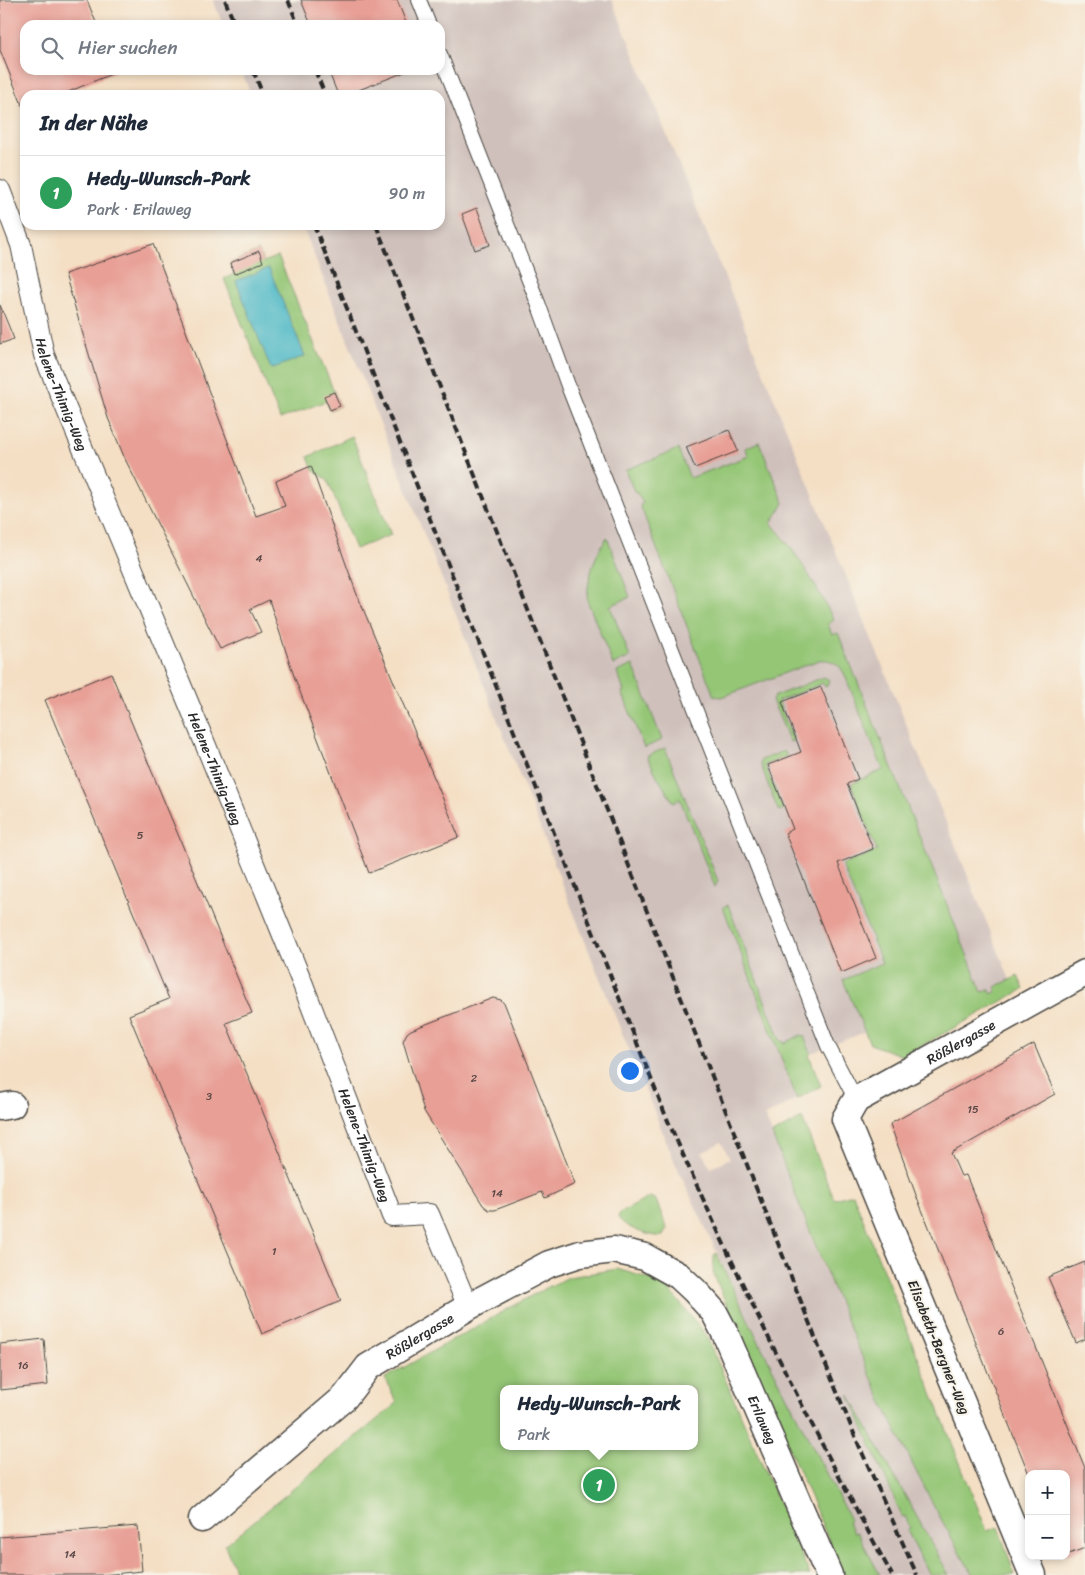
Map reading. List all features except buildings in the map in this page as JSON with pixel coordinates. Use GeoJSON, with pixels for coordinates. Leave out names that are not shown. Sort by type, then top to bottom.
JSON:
{"type":"FeatureCollection","features":[{"type":"Feature","properties":{"kind":"street","name":"Helene-Thimig-Weg"},"geometry":{"type":"LineString","coordinates":[[0,190],[21,245],[44,355],[288,946],[392,1216],[429,1214],[468,1307]]}},
{"type":"Feature","properties":{"kind":"street","name":"Rößlergasse"},"geometry":{"type":"LineString","coordinates":[[850,1110],[1085,973]]}},
{"type":"Feature","properties":{"kind":"street","name":"Elisabeth-Bergner-Weg"},"geometry":{"type":"LineString","coordinates":[[850,1110],[1033,1575]]}},
{"type":"Feature","properties":{"kind":"street","name":"Rößlergasse"},"geometry":{"type":"LineString","coordinates":[[202,1519],[345,1397],[368,1368],[468,1307],[549,1264],[580,1254],[614,1250],[645,1256],[678,1276]]}},
{"type":"Feature","properties":{"kind":"street","name":"Erilaweg"},"geometry":{"type":"LineString","coordinates":[[678,1276],[714,1312],[725,1333],[829,1575]]}},
{"type":"Feature","properties":{"kind":"lane"},"geometry":{"type":"LineString","coordinates":[[419,0],[426,20]]}},
{"type":"Feature","properties":{"kind":"lane"},"geometry":{"type":"LineString","coordinates":[[445,67],[538,303],[570,391],[828,1046],[850,1110]]}},
{"type":"Feature","properties":{"kind":"shaded area"},"geometry":{"type":"Polygon","coordinates":[[[213,0],[612,0],[1015,992],[870,1044],[865,1032],[809,1054],[821,1086],[765,1116],[822,1264],[872,1379],[907,1452],[973,1575],[949,1575],[852,1400],[901,1517],[905,1515],[911,1528],[907,1530],[929,1575],[880,1575],[857,1532],[854,1533],[847,1521],[850,1520],[759,1342],[676,1165],[594,964],[304,230],[445,230],[445,90],[249,90],[243,75],[445,75],[445,20],[221,20],[213,0]],[[721,1142],[702,1153],[711,1168],[730,1158],[721,1142]]]}},
{"type":"Feature","properties":{"kind":"green space"},"geometry":{"type":"Polygon","coordinates":[[[259,251],[263,262],[278,256],[340,406],[330,410],[326,401],[280,419],[224,279],[234,274],[230,263],[259,251]]]}},
{"type":"Feature","properties":{"kind":"green space"},"geometry":{"type":"Polygon","coordinates":[[[352,436],[391,535],[355,549],[327,479],[313,470],[308,457],[352,436]]]}},
{"type":"Feature","properties":{"kind":"green space"},"geometry":{"type":"Polygon","coordinates":[[[759,442],[784,503],[771,523],[798,557],[834,620],[828,624],[832,635],[838,633],[982,992],[989,989],[992,994],[997,991],[995,987],[1018,976],[1024,989],[903,1056],[870,1044],[843,980],[882,963],[842,865],[877,851],[851,784],[883,770],[844,673],[833,662],[819,660],[722,697],[714,696],[640,505],[643,503],[637,493],[635,493],[625,470],[678,449],[690,478],[749,456],[745,448],[759,442]]]}},
{"type":"Feature","properties":{"kind":"green space"},"geometry":{"type":"Polygon","coordinates":[[[607,537],[630,597],[610,606],[630,657],[613,665],[587,600],[592,567],[607,537]]]}},
{"type":"Feature","properties":{"kind":"green space"},"geometry":{"type":"Polygon","coordinates":[[[633,665],[662,740],[644,748],[622,692],[624,691],[617,672],[633,665]]]}},
{"type":"Feature","properties":{"kind":"green space"},"geometry":{"type":"Polygon","coordinates":[[[824,677],[829,680],[827,686],[825,687],[823,683],[778,701],[794,741],[790,742],[772,700],[775,696],[824,677]]]}},
{"type":"Feature","properties":{"kind":"green space"},"geometry":{"type":"Polygon","coordinates":[[[665,748],[718,881],[715,887],[680,799],[673,802],[647,756],[665,748]]]}},
{"type":"Feature","properties":{"kind":"green space"},"geometry":{"type":"Polygon","coordinates":[[[784,751],[787,756],[765,765],[783,810],[780,811],[777,808],[760,763],[761,760],[784,751]]]}},
{"type":"Feature","properties":{"kind":"green space"},"geometry":{"type":"Polygon","coordinates":[[[728,905],[780,1040],[785,1043],[801,1035],[804,1036],[811,1053],[809,1055],[821,1086],[797,1099],[723,907],[728,905]]]}},
{"type":"Feature","properties":{"kind":"green space"},"geometry":{"type":"Polygon","coordinates":[[[802,1118],[834,1199],[853,1194],[987,1531],[998,1527],[1015,1575],[973,1575],[915,1469],[888,1414],[839,1303],[772,1134],[802,1118]]]}},
{"type":"Feature","properties":{"kind":"green space"},"geometry":{"type":"Polygon","coordinates":[[[650,1197],[656,1200],[667,1228],[663,1236],[638,1231],[625,1224],[618,1217],[620,1213],[650,1197]]]}},
{"type":"Feature","properties":{"kind":"green space"},"geometry":{"type":"Polygon","coordinates":[[[716,1253],[850,1520],[848,1522],[854,1533],[857,1532],[880,1575],[844,1575],[713,1273],[714,1255],[716,1253]]]}},
{"type":"Feature","properties":{"kind":"green space"},"geometry":{"type":"Polygon","coordinates":[[[617,1269],[664,1283],[706,1335],[810,1575],[237,1575],[225,1545],[397,1403],[385,1378],[538,1292],[569,1277],[617,1269]]]}},
{"type":"Feature","properties":{"kind":"green space"},"geometry":{"type":"Polygon","coordinates":[[[849,1394],[949,1575],[929,1575],[907,1530],[910,1528],[905,1516],[902,1517],[849,1394]]]}},
{"type":"Feature","properties":{"kind":"water"},"geometry":{"type":"Polygon","coordinates":[[[269,268],[305,356],[271,369],[236,281],[269,268]]]}},
{"type":"Feature","properties":{"kind":"railway"},"geometry":{"type":"LineString","coordinates":[[225,0],[233,20]]}},
{"type":"Feature","properties":{"kind":"railway"},"geometry":{"type":"LineString","coordinates":[[288,0],[296,20]]}},
{"type":"Feature","properties":{"kind":"railway"},"geometry":{"type":"LineString","coordinates":[[255,75],[261,90]]}},
{"type":"Feature","properties":{"kind":"railway"},"geometry":{"type":"LineString","coordinates":[[317,75],[323,90]]}},
{"type":"Feature","properties":{"kind":"railway"},"geometry":{"type":"LineString","coordinates":[[316,230],[665,1114],[773,1347],[831,1462],[892,1575]]}},
{"type":"Feature","properties":{"kind":"railway"},"geometry":{"type":"LineString","coordinates":[[378,230],[826,1365],[857,1441],[917,1575]]}},
{"type":"Feature","properties":{"kind":"place","name":"Hedy-Wunsch-Park"},"geometry":{"type":"Point","coordinates":[599,1485]}}]}
